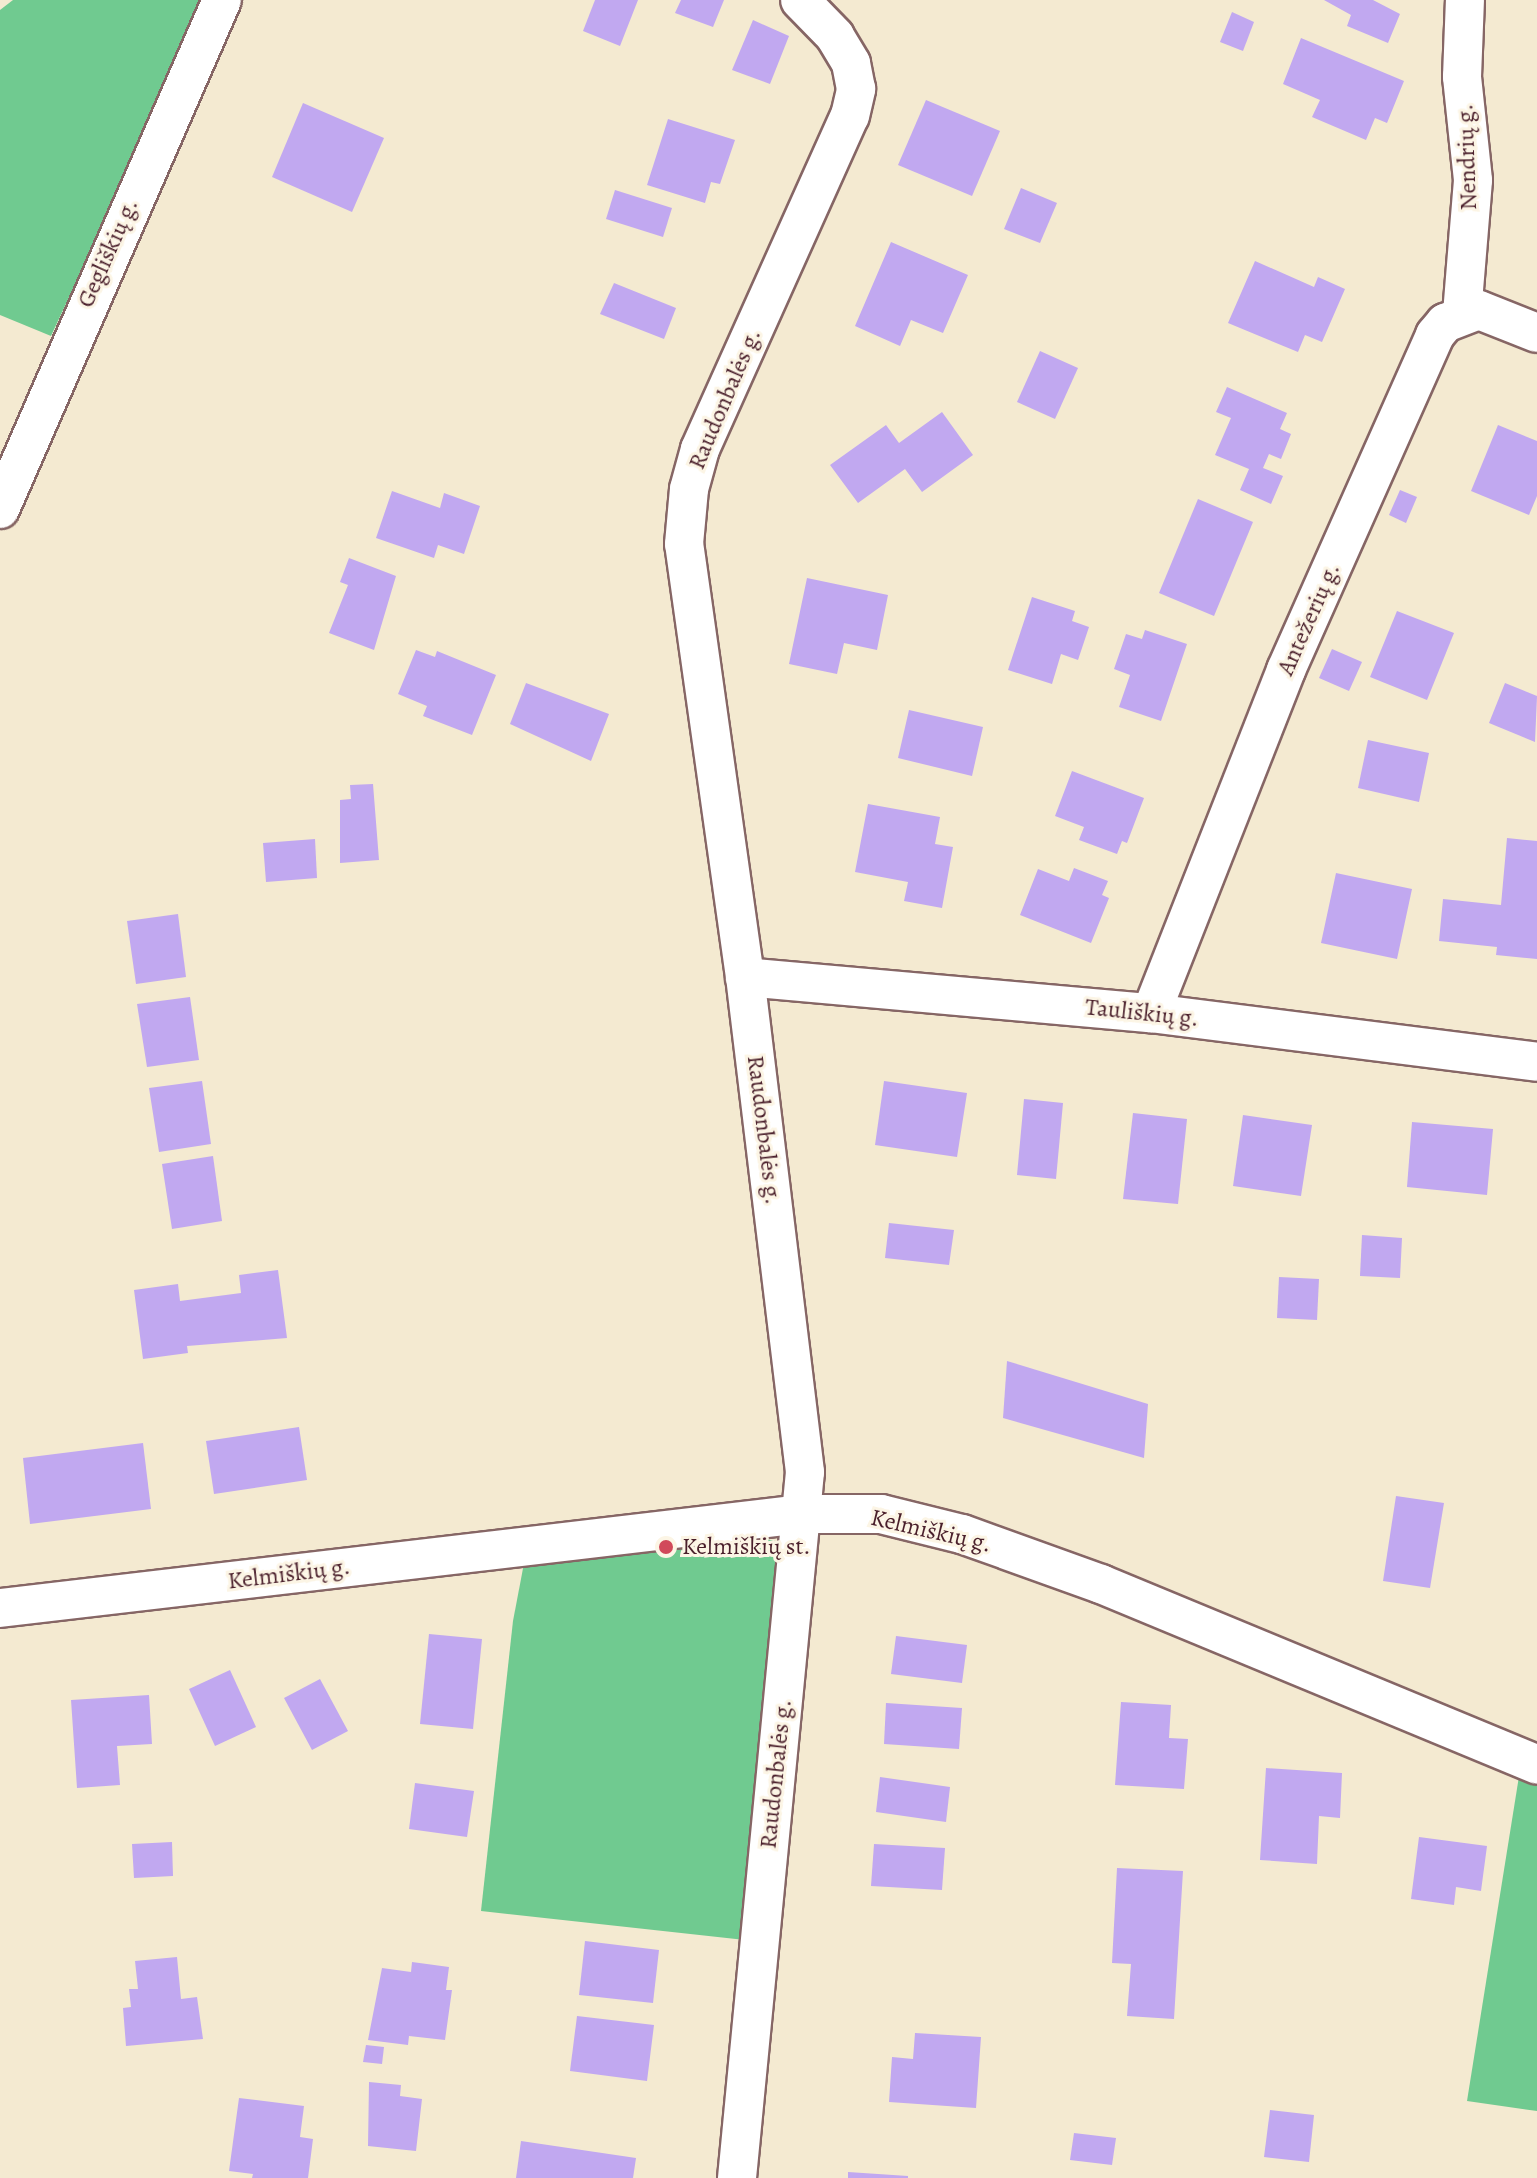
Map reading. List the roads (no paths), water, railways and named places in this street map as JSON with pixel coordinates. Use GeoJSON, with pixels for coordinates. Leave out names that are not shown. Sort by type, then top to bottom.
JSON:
{"type":"FeatureCollection","features":[{"type":"Feature","properties":{"kind":"street","name":"Gegliškių g."},"geometry":{"type":"LineString","coordinates":[[0,509],[222,0]]}},
{"type":"Feature","properties":{"kind":"street","name":"Raudonbalės g."},"geometry":{"type":"LineString","coordinates":[[737,2178],[801,1514],[804,1446],[745,977],[684,544],[689,489],[700,449],[850,116],[856,89],[851,63],[835,36],[800,0]]}},
{"type":"Feature","properties":{"kind":"street","name":"Nendrių g."},"geometry":{"type":"LineString","coordinates":[[1462,314],[1473,180],[1462,77],[1465,0]]}},
{"type":"Feature","properties":{"kind":"street"},"geometry":{"type":"LineString","coordinates":[[1462,314],[1488,312],[1537,333]]}},
{"type":"Feature","properties":{"kind":"street","name":"Antežerių g."},"geometry":{"type":"LineString","coordinates":[[1151,1013],[1286,670],[1435,335],[1462,314]]}},
{"type":"Feature","properties":{"kind":"street","name":"Tauliškių g."},"geometry":{"type":"LineString","coordinates":[[745,977],[1151,1013],[1537,1062]]}},
{"type":"Feature","properties":{"kind":"street","name":"Kelmiškių g."},"geometry":{"type":"LineString","coordinates":[[0,1608],[801,1514],[881,1514],[962,1534],[1101,1584],[1537,1765]]}},
{"type":"Feature","properties":{"kind":"place","name":"Kelmiškių st."},"geometry":{"type":"Point","coordinates":[666,1547]}}]}
